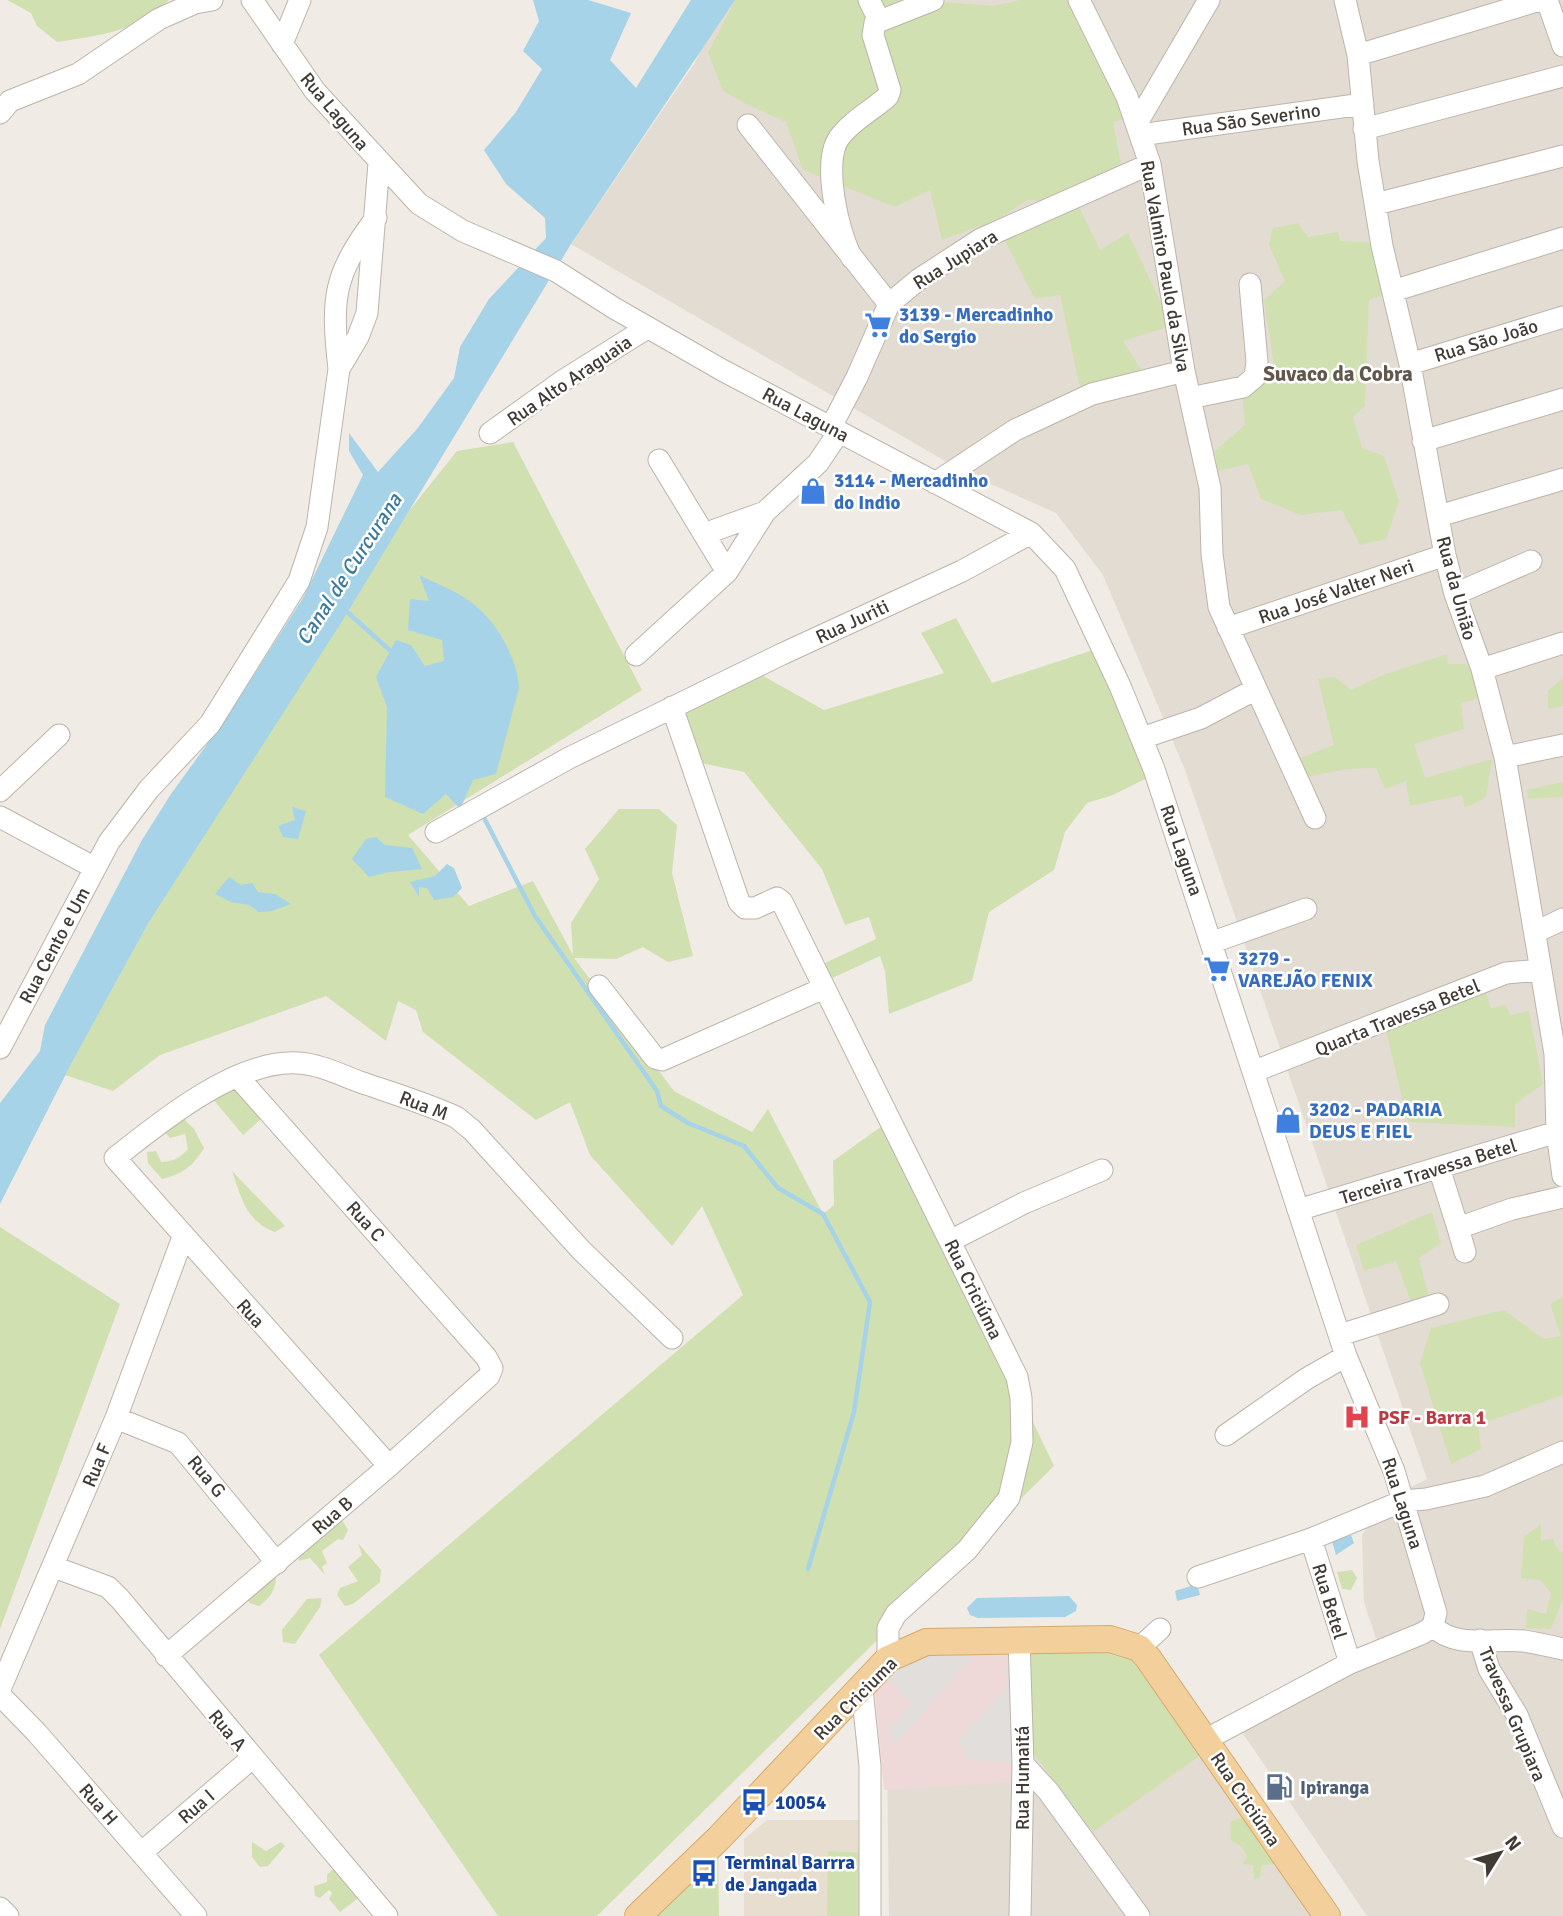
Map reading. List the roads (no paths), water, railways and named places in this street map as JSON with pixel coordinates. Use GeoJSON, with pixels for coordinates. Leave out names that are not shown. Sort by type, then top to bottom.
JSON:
{"type":"FeatureCollection","features":[{"type":"Feature","properties":{"kind":"main road","name":"Rua Criciuma"},"geometry":{"type":"LineString","coordinates":[[638,1916],[720,1837],[887,1660],[926,1642],[1110,1639],[1139,1648]]}},
{"type":"Feature","properties":{"kind":"main road","name":"Rua Criciúma"},"geometry":{"type":"LineString","coordinates":[[1139,1648],[1327,1916]]}},
{"type":"Feature","properties":{"kind":"street"},"geometry":{"type":"LineString","coordinates":[[0,113],[4,104],[78,74],[159,19],[195,3],[212,0]]}},
{"type":"Feature","properties":{"kind":"street","name":"Rua Laguna"},"geometry":{"type":"LineString","coordinates":[[252,0],[315,91],[419,205],[463,231],[525,255],[575,281],[647,328],[1031,533],[1065,569],[1142,738],[1213,942],[1346,1356],[1384,1447],[1403,1502],[1433,1598],[1436,1613],[1433,1626]]}},
{"type":"Feature","properties":{"kind":"street"},"geometry":{"type":"LineString","coordinates":[[282,44],[300,0]]}},
{"type":"Feature","properties":{"kind":"street"},"geometry":{"type":"LineString","coordinates":[[869,0],[879,20]]}},
{"type":"Feature","properties":{"kind":"street"},"geometry":{"type":"LineString","coordinates":[[852,258],[837,223],[832,150],[849,126],[888,96],[890,90],[873,35],[879,20],[933,0]]}},
{"type":"Feature","properties":{"kind":"street","name":"Rua Valmiro Paulo da Silva"},"geometry":{"type":"LineString","coordinates":[[1079,0],[1138,129],[1150,164],[1184,372],[1210,488],[1215,591],[1228,628],[1315,818]]}},
{"type":"Feature","properties":{"kind":"street"},"geometry":{"type":"LineString","coordinates":[[1138,129],[1209,0]]}},
{"type":"Feature","properties":{"kind":"street","name":"Rua da União"},"geometry":{"type":"LineString","coordinates":[[1345,0],[1358,55],[1364,130],[1376,204],[1410,364],[1445,555],[1455,594],[1482,669],[1505,757],[1555,1054],[1557,1132],[1563,1176]]}},
{"type":"Feature","properties":{"kind":"street"},"geometry":{"type":"LineString","coordinates":[[1358,55],[1550,5],[1563,46]]}},
{"type":"Feature","properties":{"kind":"street"},"geometry":{"type":"LineString","coordinates":[[1364,130],[1563,76]]}},
{"type":"Feature","properties":{"kind":"street","name":"Rua São Severino"},"geometry":{"type":"LineString","coordinates":[[1138,129],[1363,104]]}},
{"type":"Feature","properties":{"kind":"street"},"geometry":{"type":"LineString","coordinates":[[748,125],[889,304]]}},
{"type":"Feature","properties":{"kind":"street"},"geometry":{"type":"LineString","coordinates":[[1376,204],[1563,156]]}},
{"type":"Feature","properties":{"kind":"street"},"geometry":{"type":"LineString","coordinates":[[339,369],[358,337],[367,313],[377,218],[379,163]]}},
{"type":"Feature","properties":{"kind":"street","name":"Rua Jupiara"},"geometry":{"type":"LineString","coordinates":[[636,655],[727,572],[765,512],[818,463],[889,304],[918,280],[981,239],[1150,164]]}},
{"type":"Feature","properties":{"kind":"street"},"geometry":{"type":"LineString","coordinates":[[339,369],[333,316],[338,282],[351,252],[377,218]]}},
{"type":"Feature","properties":{"kind":"street"},"geometry":{"type":"LineString","coordinates":[[1393,291],[1563,238]]}},
{"type":"Feature","properties":{"kind":"street","name":"Rua Valmiro Paulo da Silva"},"geometry":{"type":"LineString","coordinates":[[1190,398],[1243,387],[1255,377],[1257,362],[1250,284]]}},
{"type":"Feature","properties":{"kind":"street","name":"Rua São João"},"geometry":{"type":"LineString","coordinates":[[1410,364],[1563,317]]}},
{"type":"Feature","properties":{"kind":"street","name":"Rua Alto Araguaia"},"geometry":{"type":"LineString","coordinates":[[490,433],[561,382],[647,328]]}},
{"type":"Feature","properties":{"kind":"street","name":"Rua Cento e Um"},"geometry":{"type":"LineString","coordinates":[[0,1048],[109,842],[149,789],[211,723],[299,581],[317,527],[339,369]]}},
{"type":"Feature","properties":{"kind":"street"},"geometry":{"type":"LineString","coordinates":[[935,483],[1015,430],[1072,402],[1115,387],[1184,372]]}},
{"type":"Feature","properties":{"kind":"street"},"geometry":{"type":"LineString","coordinates":[[1423,441],[1563,400]]}},
{"type":"Feature","properties":{"kind":"street"},"geometry":{"type":"LineString","coordinates":[[659,460],[727,572]]}},
{"type":"Feature","properties":{"kind":"street"},"geometry":{"type":"LineString","coordinates":[[1438,516],[1563,479]]}},
{"type":"Feature","properties":{"kind":"street","name":"Rua Jupiara"},"geometry":{"type":"LineString","coordinates":[[704,534],[765,512]]}},
{"type":"Feature","properties":{"kind":"street","name":"Rua Juriti"},"geometry":{"type":"LineString","coordinates":[[436,832],[569,758],[962,571],[1031,533]]}},
{"type":"Feature","properties":{"kind":"street","name":"Rua José Valter Neri"},"geometry":{"type":"LineString","coordinates":[[1228,628],[1445,555]]}},
{"type":"Feature","properties":{"kind":"street"},"geometry":{"type":"LineString","coordinates":[[1455,594],[1531,561]]}},
{"type":"Feature","properties":{"kind":"street"},"geometry":{"type":"LineString","coordinates":[[1482,669],[1563,643]]}},
{"type":"Feature","properties":{"kind":"street"},"geometry":{"type":"LineString","coordinates":[[1142,738],[1201,718],[1256,689]]}},
{"type":"Feature","properties":{"kind":"street","name":"Rua Criciúma"},"geometry":{"type":"LineString","coordinates":[[672,707],[739,902],[745,908],[755,908],[776,898],[782,902],[1017,1377],[1023,1418],[1018,1465],[1003,1509],[967,1550],[897,1614],[888,1628],[887,1660]]}},
{"type":"Feature","properties":{"kind":"street"},"geometry":{"type":"LineString","coordinates":[[0,791],[59,735]]}},
{"type":"Feature","properties":{"kind":"street"},"geometry":{"type":"LineString","coordinates":[[1505,757],[1563,745]]}},
{"type":"Feature","properties":{"kind":"street"},"geometry":{"type":"LineString","coordinates":[[0,817],[95,868]]}},
{"type":"Feature","properties":{"kind":"street"},"geometry":{"type":"LineString","coordinates":[[1213,942],[1306,909]]}},
{"type":"Feature","properties":{"kind":"street"},"geometry":{"type":"LineString","coordinates":[[1536,932],[1563,919]]}},
{"type":"Feature","properties":{"kind":"street","name":"Quarta Travessa Betel"},"geometry":{"type":"LineString","coordinates":[[1255,1071],[1506,973],[1539,970]]}},
{"type":"Feature","properties":{"kind":"street"},"geometry":{"type":"LineString","coordinates":[[599,986],[655,1058],[662,1060],[824,988]]}},
{"type":"Feature","properties":{"kind":"street","name":"Rua M"},"geometry":{"type":"LineString","coordinates":[[115,1158],[149,1131],[237,1076],[270,1066],[298,1063],[327,1070],[456,1117],[472,1130],[581,1250],[673,1338]]}},
{"type":"Feature","properties":{"kind":"street","name":"Rua C"},"geometry":{"type":"LineString","coordinates":[[237,1076],[486,1357],[492,1368]]}},
{"type":"Feature","properties":{"kind":"street","name":"Terceira Travessa Betel"},"geometry":{"type":"LineString","coordinates":[[1298,1210],[1557,1132]]}},
{"type":"Feature","properties":{"kind":"street","name":"Rua"},"geometry":{"type":"LineString","coordinates":[[115,1158],[390,1466]]}},
{"type":"Feature","properties":{"kind":"street"},"geometry":{"type":"LineString","coordinates":[[1439,1168],[1465,1251]]}},
{"type":"Feature","properties":{"kind":"street"},"geometry":{"type":"LineString","coordinates":[[950,1241],[1037,1198],[1102,1170]]}},
{"type":"Feature","properties":{"kind":"street"},"geometry":{"type":"LineString","coordinates":[[1458,1228],[1511,1209],[1563,1197]]}},
{"type":"Feature","properties":{"kind":"street","name":"Rua F"},"geometry":{"type":"LineString","coordinates":[[0,1689],[116,1418],[183,1237]]}},
{"type":"Feature","properties":{"kind":"street"},"geometry":{"type":"LineString","coordinates":[[1340,1335],[1438,1304]]}},
{"type":"Feature","properties":{"kind":"street"},"geometry":{"type":"LineString","coordinates":[[1226,1436],[1306,1379],[1346,1356]]}},
{"type":"Feature","properties":{"kind":"street","name":"Rua B"},"geometry":{"type":"LineString","coordinates":[[166,1656],[390,1466],[489,1376],[492,1368]]}},
{"type":"Feature","properties":{"kind":"street","name":"Rua G"},"geometry":{"type":"LineString","coordinates":[[116,1418],[178,1443],[276,1563]]}},
{"type":"Feature","properties":{"kind":"street","name":"Rua Betel"},"geometry":{"type":"LineString","coordinates":[[1198,1577],[1311,1539],[1403,1502],[1426,1500],[1485,1486],[1563,1452]]}},
{"type":"Feature","properties":{"kind":"street","name":"Rua Betel"},"geometry":{"type":"LineString","coordinates":[[1311,1539],[1350,1663]]}},
{"type":"Feature","properties":{"kind":"street","name":"Rua A"},"geometry":{"type":"LineString","coordinates":[[54,1567],[108,1587],[387,1916]]}},
{"type":"Feature","properties":{"kind":"street"},"geometry":{"type":"LineString","coordinates":[[1205,1740],[1350,1663],[1433,1626],[1442,1635],[1480,1640],[1524,1641],[1563,1649]]}},
{"type":"Feature","properties":{"kind":"street"},"geometry":{"type":"LineString","coordinates":[[1139,1648],[1160,1629]]}},
{"type":"Feature","properties":{"kind":"street","name":"Rua Humaitá"},"geometry":{"type":"LineString","coordinates":[[1019,1640],[1023,1764],[1020,1916]]}},
{"type":"Feature","properties":{"kind":"street","name":"Travessa Grupiara"},"geometry":{"type":"LineString","coordinates":[[1480,1640],[1489,1669],[1517,1715],[1563,1827]]}},
{"type":"Feature","properties":{"kind":"street"},"geometry":{"type":"LineString","coordinates":[[862,1689],[870,1766],[870,1916]]}},
{"type":"Feature","properties":{"kind":"street","name":"Rua H"},"geometry":{"type":"LineString","coordinates":[[0,1695],[196,1916]]}},
{"type":"Feature","properties":{"kind":"street","name":"Rua I"},"geometry":{"type":"LineString","coordinates":[[141,1853],[252,1758]]}},
{"type":"Feature","properties":{"kind":"street"},"geometry":{"type":"LineString","coordinates":[[1023,1764],[1048,1791],[1139,1916]]}},
{"type":"Feature","properties":{"kind":"street"},"geometry":{"type":"LineString","coordinates":[[0,1908],[8,1916]]}},
{"type":"Feature","properties":{"kind":"water","name":"Canal de Curcurana"},"geometry":{"type":"Polygon","coordinates":[[[533,0],[588,0],[631,13],[610,60],[636,88],[691,0],[735,0],[571,244],[341,623],[149,922],[70,1066],[0,1204],[0,1103],[40,1051],[45,1025],[142,840],[171,794],[229,714],[303,598],[363,475],[349,451],[349,433],[378,472],[417,429],[454,378],[460,347],[489,299],[546,238],[545,218],[506,184],[484,150],[516,112],[542,69],[523,51],[539,21],[533,0]]]}},
{"type":"Feature","properties":{"kind":"water"},"geometry":{"type":"Polygon","coordinates":[[[419,575],[463,596],[487,617],[509,651],[519,688],[496,774],[473,780],[460,809],[446,794],[423,814],[385,797],[387,707],[376,677],[396,640],[411,645],[425,666],[444,661],[442,640],[408,630],[410,599],[429,601],[419,575]]]}},
{"type":"Feature","properties":{"kind":"water"},"geometry":{"type":"Polygon","coordinates":[[[292,807],[306,811],[298,839],[283,837],[278,826],[295,820],[292,807]]]}},
{"type":"Feature","properties":{"kind":"water"},"geometry":{"type":"Polygon","coordinates":[[[376,837],[385,845],[412,848],[422,869],[369,877],[352,859],[366,839],[376,837]]]}},
{"type":"Feature","properties":{"kind":"water"},"geometry":{"type":"Polygon","coordinates":[[[447,864],[454,868],[462,888],[453,897],[434,900],[427,888],[419,887],[419,897],[410,882],[435,876],[447,864]]]}},
{"type":"Feature","properties":{"kind":"water"},"geometry":{"type":"Polygon","coordinates":[[[229,877],[241,885],[252,883],[258,892],[275,894],[291,904],[272,911],[259,912],[249,905],[231,902],[215,894],[229,877]]]}},
{"type":"Feature","properties":{"kind":"water"},"geometry":{"type":"Polygon","coordinates":[[[1351,1535],[1354,1543],[1336,1555],[1332,1541],[1351,1535]]]}},
{"type":"Feature","properties":{"kind":"water"},"geometry":{"type":"Polygon","coordinates":[[[1197,1584],[1200,1595],[1177,1601],[1175,1591],[1197,1584]]]}},
{"type":"Feature","properties":{"kind":"water"},"geometry":{"type":"Polygon","coordinates":[[[1069,1596],[1077,1605],[1076,1611],[1065,1617],[978,1618],[970,1615],[967,1608],[977,1598],[1069,1596]]]}},
{"type":"Feature","properties":{"kind":"waterway","name":"Canal de Curcurana"},"geometry":{"type":"LineString","coordinates":[[344,609],[395,655]]}},
{"type":"Feature","properties":{"kind":"waterway"},"geometry":{"type":"LineString","coordinates":[[481,812],[535,916],[657,1091],[661,1106],[688,1123],[744,1146],[778,1188],[823,1214],[870,1302],[854,1412],[808,1569]]}},
{"type":"Feature","properties":{"kind":"place","name":"3139 - Mercadinho do Sergio"},"geometry":{"type":"Point","coordinates":[878,325]}},
{"type":"Feature","properties":{"kind":"place","name":"3114 - Mercadinho do Indio"},"geometry":{"type":"Point","coordinates":[813,491]}},
{"type":"Feature","properties":{"kind":"place","name":"3279 - VAREJÃO FENIX"},"geometry":{"type":"Point","coordinates":[1217,969]}},
{"type":"Feature","properties":{"kind":"place","name":"3202 - PADARIA DEUS E FIEL"},"geometry":{"type":"Point","coordinates":[1288,1120]}},
{"type":"Feature","properties":{"kind":"place","name":"PSF - Barra 1"},"geometry":{"type":"Point","coordinates":[1357,1417]}},
{"type":"Feature","properties":{"kind":"place","name":"Ipiranga"},"geometry":{"type":"Point","coordinates":[1279,1787]}},
{"type":"Feature","properties":{"kind":"place","name":"10054"},"geometry":{"type":"Point","coordinates":[754,1802]}},
{"type":"Feature","properties":{"kind":"place","name":"Terminal Barrra de Jangada"},"geometry":{"type":"Point","coordinates":[704,1873]}},
{"type":"Feature","properties":{"kind":"district","name":"Suvaco da Cobra"},"geometry":{"type":"Point","coordinates":[1338,374]}}]}
